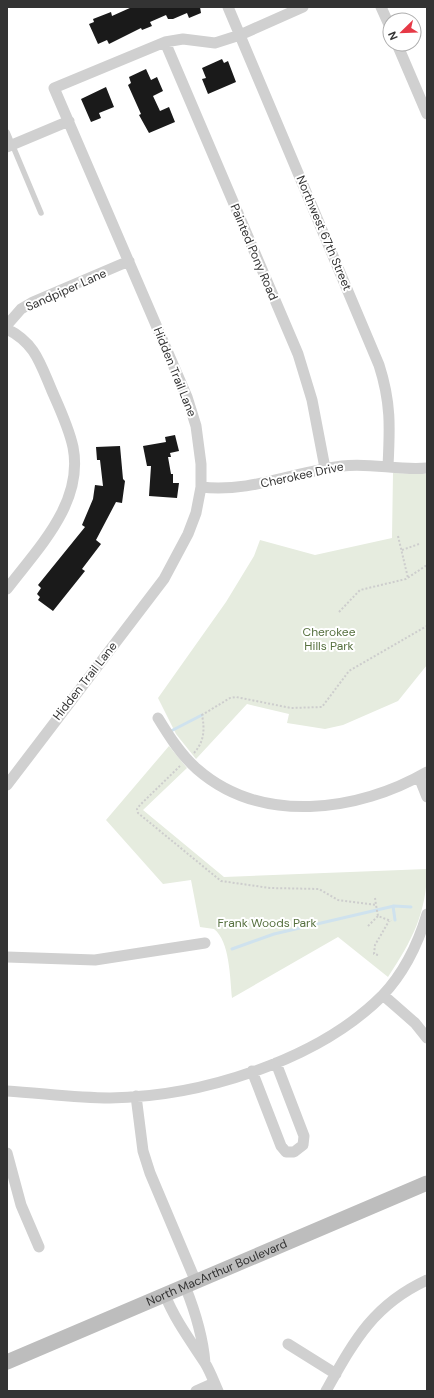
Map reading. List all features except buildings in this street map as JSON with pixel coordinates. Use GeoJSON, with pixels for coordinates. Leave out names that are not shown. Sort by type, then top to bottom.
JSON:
{"type":"FeatureCollection","features":[{"type":"Feature","properties":{"kind":"main road","name":"North MacArthur Boulevard"},"geometry":{"type":"LineString","coordinates":[[7,1362],[427,1183]]}},
{"type":"Feature","properties":{"kind":"street","name":"Northwest 67th Street"},"geometry":{"type":"LineString","coordinates":[[228,7],[379,365],[384,381],[390,416],[388,466]]}},
{"type":"Feature","properties":{"kind":"street"},"geometry":{"type":"LineString","coordinates":[[165,42],[183,39],[215,43],[240,35],[303,7]]}},
{"type":"Feature","properties":{"kind":"street","name":"Hidden Trail Lane"},"geometry":{"type":"LineString","coordinates":[[9,779],[168,573],[188,534],[196,513],[201,487],[199,443],[192,411],[54,88],[165,42]]}},
{"type":"Feature","properties":{"kind":"street","name":"Painted Pony Road"},"geometry":{"type":"LineString","coordinates":[[165,42],[298,354],[312,400],[325,468]]}},
{"type":"Feature","properties":{"kind":"street"},"geometry":{"type":"LineString","coordinates":[[400,52],[427,114]]}},
{"type":"Feature","properties":{"kind":"street"},"geometry":{"type":"LineString","coordinates":[[10,146],[69,121]]}},
{"type":"Feature","properties":{"kind":"street","name":"Sandpiper Lane"},"geometry":{"type":"LineString","coordinates":[[7,325],[21,309],[33,302],[129,261]]}},
{"type":"Feature","properties":{"kind":"street"},"geometry":{"type":"LineString","coordinates":[[7,328],[22,337],[30,345],[39,360],[71,436],[75,460],[71,488],[63,513],[7,589]]}},
{"type":"Feature","properties":{"kind":"street","name":"Cherokee Drive"},"geometry":{"type":"LineString","coordinates":[[201,487],[217,489],[240,488],[325,468],[352,465],[427,468]]}},
{"type":"Feature","properties":{"kind":"street"},"geometry":{"type":"LineString","coordinates":[[158,718],[187,759],[208,777],[234,793],[256,801],[294,807],[328,805],[364,798],[394,788],[423,774],[427,797]]}},
{"type":"Feature","properties":{"kind":"street"},"geometry":{"type":"LineString","coordinates":[[7,1091],[87,1097],[136,1096],[183,1090],[276,1063],[340,1030],[355,1020],[383,995],[412,951],[427,914]]}},
{"type":"Feature","properties":{"kind":"street"},"geometry":{"type":"LineString","coordinates":[[7,957],[94,960],[205,943]]}},
{"type":"Feature","properties":{"kind":"street"},"geometry":{"type":"LineString","coordinates":[[383,995],[415,1023],[427,1038]]}},
{"type":"Feature","properties":{"kind":"street"},"geometry":{"type":"LineString","coordinates":[[252,1071],[281,1146],[286,1152],[294,1152],[303,1144],[304,1136],[276,1063]]}},
{"type":"Feature","properties":{"kind":"street"},"geometry":{"type":"LineString","coordinates":[[136,1096],[143,1151],[190,1284],[193,1306],[204,1348],[205,1363]]}},
{"type":"Feature","properties":{"kind":"street"},"geometry":{"type":"LineString","coordinates":[[7,1153],[20,1205],[39,1247]]}},
{"type":"Feature","properties":{"kind":"street"},"geometry":{"type":"LineString","coordinates":[[326,1391],[362,1331],[377,1313],[399,1295],[427,1280]]}},
{"type":"Feature","properties":{"kind":"street"},"geometry":{"type":"LineString","coordinates":[[165,1295],[173,1314],[196,1352],[205,1363],[216,1387],[196,1391]]}},
{"type":"Feature","properties":{"kind":"street"},"geometry":{"type":"LineString","coordinates":[[288,1344],[336,1374]]}},
{"type":"Feature","properties":{"kind":"lane"},"geometry":{"type":"LineString","coordinates":[[7,132],[10,146],[42,213]]}},
{"type":"Feature","properties":{"kind":"path"},"geometry":{"type":"LineString","coordinates":[[398,536],[408,578]]}},
{"type":"Feature","properties":{"kind":"path"},"geometry":{"type":"LineString","coordinates":[[402,550],[419,544]]}},
{"type":"Feature","properties":{"kind":"path"},"geometry":{"type":"LineString","coordinates":[[339,612],[360,590],[408,578],[427,565]]}},
{"type":"Feature","properties":{"kind":"path"},"geometry":{"type":"LineString","coordinates":[[376,906],[338,900],[319,889],[270,888],[221,881],[138,813],[137,809],[198,749],[203,739],[204,726],[202,715],[230,698],[236,697],[291,708],[322,707],[344,676],[350,671],[427,626]]}},
{"type":"Feature","properties":{"kind":"path"},"geometry":{"type":"LineString","coordinates":[[376,898],[378,915]]}},
{"type":"Feature","properties":{"kind":"path"},"geometry":{"type":"LineString","coordinates":[[378,915],[390,921],[374,945],[374,954],[378,955]]}},
{"type":"Feature","properties":{"kind":"path"},"geometry":{"type":"LineString","coordinates":[[368,926],[378,915]]}},
{"type":"Feature","properties":{"kind":"green space","name":"Cherokee Hills Park"},"geometry":{"type":"Polygon","coordinates":[[[393,473],[427,474],[427,665],[398,701],[343,725],[325,729],[287,723],[289,714],[247,704],[196,759],[176,734],[158,698],[226,602],[254,556],[260,540],[315,555],[392,538],[393,473]]]}},
{"type":"Feature","properties":{"kind":"green space","name":"Frank Woods Park"},"geometry":{"type":"Polygon","coordinates":[[[169,746],[187,768],[143,810],[224,877],[427,869],[421,913],[411,938],[388,977],[338,937],[232,998],[230,971],[223,942],[214,929],[200,927],[191,880],[163,884],[106,820],[169,746]]]}},
{"type":"Feature","properties":{"kind":"waterway"},"geometry":{"type":"LineString","coordinates":[[169,732],[202,715]]}},
{"type":"Feature","properties":{"kind":"waterway"},"geometry":{"type":"LineString","coordinates":[[393,906],[395,920]]}},
{"type":"Feature","properties":{"kind":"waterway"},"geometry":{"type":"LineString","coordinates":[[232,949],[274,934],[394,906],[411,907]]}}]}
